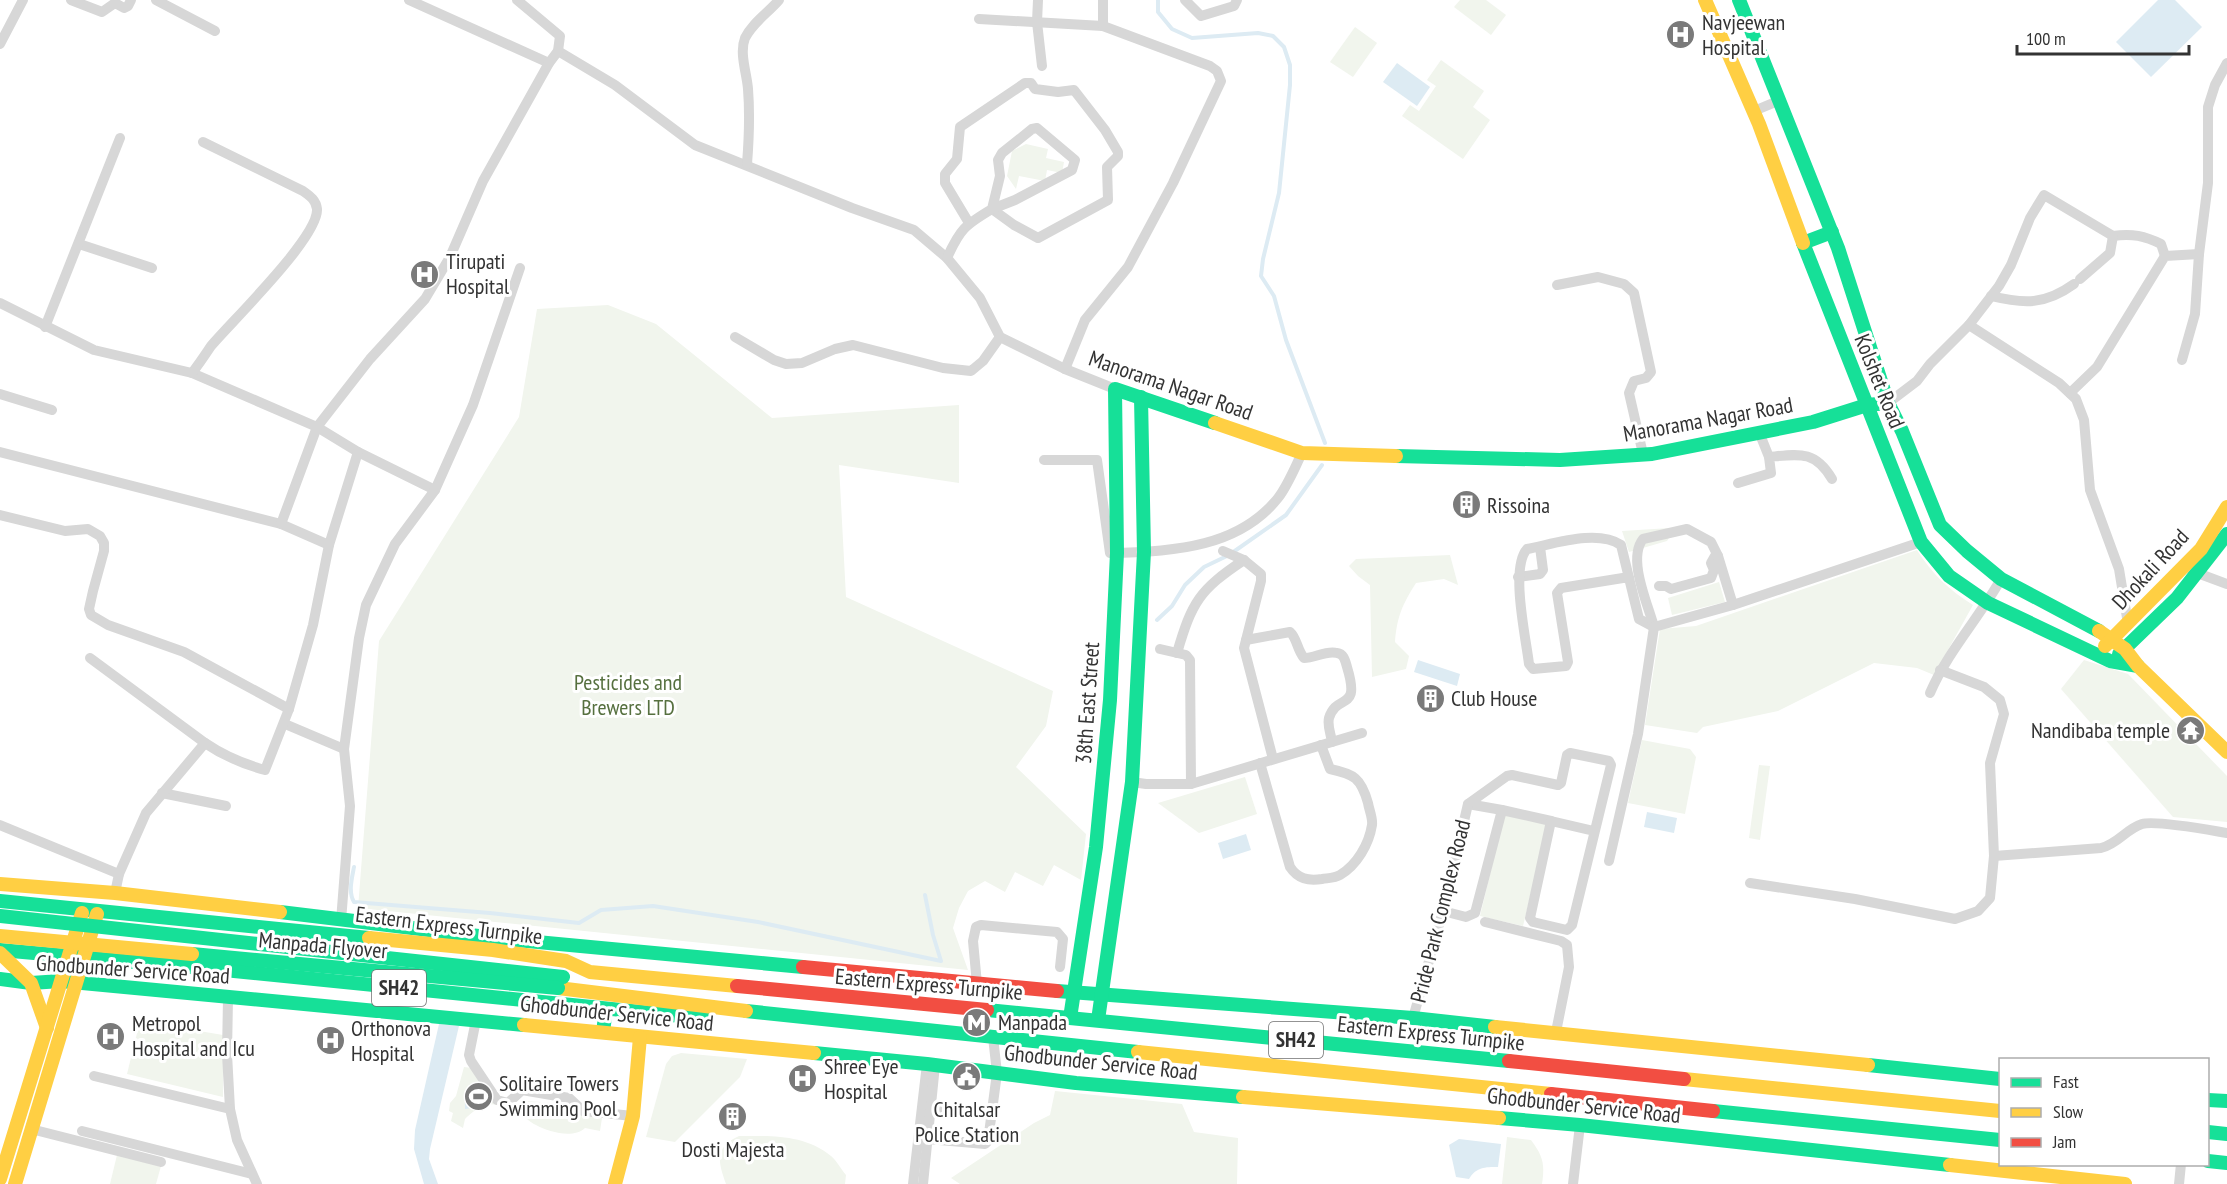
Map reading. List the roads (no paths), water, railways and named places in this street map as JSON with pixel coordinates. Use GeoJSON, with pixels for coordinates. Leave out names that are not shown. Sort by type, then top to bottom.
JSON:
{"type":"FeatureCollection","features":[{"type":"Feature","properties":{"kind":"street"},"geometry":{"type":"LineString","coordinates":[[0,42],[23,0]]}},
{"type":"Feature","properties":{"kind":"street"},"geometry":{"type":"LineString","coordinates":[[71,0],[102,12],[115,3],[124,8],[131,0]]}},
{"type":"Feature","properties":{"kind":"street"},"geometry":{"type":"LineString","coordinates":[[156,0],[215,31]]}},
{"type":"Feature","properties":{"kind":"street"},"geometry":{"type":"LineString","coordinates":[[409,0],[549,63]]}},
{"type":"Feature","properties":{"kind":"street"},"geometry":{"type":"LineString","coordinates":[[281,524],[317,427],[370,359],[425,299],[450,257],[483,181],[558,51],[560,36],[517,0]]}},
{"type":"Feature","properties":{"kind":"street"},"geometry":{"type":"LineString","coordinates":[[747,164],[750,130],[744,40],[757,20],[779,0]]}},
{"type":"Feature","properties":{"kind":"street"},"geometry":{"type":"LineString","coordinates":[[1038,0],[1037,22],[1042,66]]}},
{"type":"Feature","properties":{"kind":"street"},"geometry":{"type":"LineString","coordinates":[[1102,26],[1104,0]]}},
{"type":"Feature","properties":{"kind":"street"},"geometry":{"type":"LineString","coordinates":[[1185,0],[1201,16],[1234,6],[1237,0]]}},
{"type":"Feature","properties":{"kind":"street","name":"Kolshet Road"},"geometry":{"type":"LineString","coordinates":[[1705,0],[1754,111],[1803,243],[1921,542],[1949,576],[1988,603],[2104,658],[2138,666]]}},
{"type":"Feature","properties":{"kind":"street","name":"Kolshet Road"},"geometry":{"type":"LineString","coordinates":[[1739,0],[1832,232],[1888,403],[1902,431],[1940,525],[2001,579],[2111,638],[2125,649],[2138,666],[2227,752]]}},
{"type":"Feature","properties":{"kind":"street"},"geometry":{"type":"LineString","coordinates":[[979,19],[1102,26],[1210,66],[1217,71],[1221,81],[1173,183],[1128,267],[1085,320],[1065,369]]}},
{"type":"Feature","properties":{"kind":"street"},"geometry":{"type":"LineString","coordinates":[[558,51],[615,85],[695,145],[852,208],[914,230],[947,258],[980,298],[1000,337],[983,361],[971,371],[943,368],[853,345],[835,349],[802,363],[786,364],[774,360],[735,337]]}},
{"type":"Feature","properties":{"kind":"street"},"geometry":{"type":"LineString","coordinates":[[2182,360],[2195,314],[2199,254],[2208,183],[2208,107],[2215,85],[2227,63]]}},
{"type":"Feature","properties":{"kind":"street"},"geometry":{"type":"LineString","coordinates":[[969,223],[945,183],[945,174],[957,159],[960,127],[1025,83],[1031,83],[1035,89],[1058,92],[1074,90],[1105,130],[1118,152],[1118,156],[1107,167],[1108,200],[1038,238],[1014,225],[992,209]]}},
{"type":"Feature","properties":{"kind":"street"},"geometry":{"type":"LineString","coordinates":[[1754,111],[1780,100]]}},
{"type":"Feature","properties":{"kind":"street"},"geometry":{"type":"LineString","coordinates":[[947,258],[957,236],[969,223],[992,209],[1015,200],[1072,170],[1075,160],[1048,135],[1037,128],[1032,129],[1002,153],[998,160],[1000,176],[992,209]]}},
{"type":"Feature","properties":{"kind":"street"},"geometry":{"type":"LineString","coordinates":[[45,327],[120,138]]}},
{"type":"Feature","properties":{"kind":"street"},"geometry":{"type":"LineString","coordinates":[[192,373],[212,346],[266,286],[310,231],[317,208],[314,199],[303,191],[203,142]]}},
{"type":"Feature","properties":{"kind":"street"},"geometry":{"type":"LineString","coordinates":[[1888,403],[1917,381],[1930,364],[1970,325],[2011,266],[2030,218],[2044,195],[2114,236],[2127,234],[2145,236],[2161,244],[2165,256],[2097,367],[2070,393]]}},
{"type":"Feature","properties":{"kind":"street"},"geometry":{"type":"LineString","coordinates":[[1803,243],[1832,232]]}},
{"type":"Feature","properties":{"kind":"street"},"geometry":{"type":"LineString","coordinates":[[1991,296],[2038,302],[2060,294],[2110,253],[2114,236]]}},
{"type":"Feature","properties":{"kind":"street"},"geometry":{"type":"LineString","coordinates":[[78,244],[152,268]]}},
{"type":"Feature","properties":{"kind":"street"},"geometry":{"type":"LineString","coordinates":[[2165,256],[2199,254]]}},
{"type":"Feature","properties":{"kind":"street"},"geometry":{"type":"LineString","coordinates":[[341,921],[350,806],[344,749],[358,638],[366,605],[395,544],[435,490],[473,405],[520,268]]}},
{"type":"Feature","properties":{"kind":"street"},"geometry":{"type":"LineString","coordinates":[[1557,285],[1598,277],[1624,284],[1634,293],[1652,372],[1646,378],[1634,381],[1629,393],[1643,454]]}},
{"type":"Feature","properties":{"kind":"street"},"geometry":{"type":"LineString","coordinates":[[0,303],[94,350],[192,373],[317,427],[358,452],[435,490]]}},
{"type":"Feature","properties":{"kind":"street"},"geometry":{"type":"LineString","coordinates":[[1970,325],[2041,370],[2076,399],[2084,420],[2090,490],[2119,569],[2127,624]]}},
{"type":"Feature","properties":{"kind":"street","name":"Manorama Nagar Road"},"geometry":{"type":"LineString","coordinates":[[1000,337],[1065,369],[1114,389],[1302,453],[1560,460],[1643,454],[1813,422],[1867,405],[1888,403]]}},
{"type":"Feature","properties":{"kind":"street","name":"38th East Street"},"geometry":{"type":"LineString","coordinates":[[1070,1018],[1096,847],[1110,700],[1114,553],[1114,389]]}},
{"type":"Feature","properties":{"kind":"street"},"geometry":{"type":"LineString","coordinates":[[0,394],[52,411]]}},
{"type":"Feature","properties":{"kind":"street"},"geometry":{"type":"LineString","coordinates":[[1098,1020],[1132,782],[1144,552],[1141,397]]}},
{"type":"Feature","properties":{"kind":"street"},"geometry":{"type":"LineString","coordinates":[[1738,483],[1771,473],[1769,457],[1760,432]]}},
{"type":"Feature","properties":{"kind":"street"},"geometry":{"type":"LineString","coordinates":[[0,452],[281,524],[329,545]]}},
{"type":"Feature","properties":{"kind":"street"},"geometry":{"type":"LineString","coordinates":[[90,658],[220,753],[244,765],[265,770],[285,724],[313,625],[329,545],[358,452]]}},
{"type":"Feature","properties":{"kind":"street"},"geometry":{"type":"LineString","coordinates":[[1044,460],[1096,460],[1114,553],[1144,552],[1207,544],[1223,538],[1258,518],[1279,497],[1302,453]]}},
{"type":"Feature","properties":{"kind":"street"},"geometry":{"type":"LineString","coordinates":[[1769,457],[1799,454],[1822,463],[1832,479]]}},
{"type":"Feature","properties":{"kind":"street","name":"Dhokali Road"},"geometry":{"type":"LineString","coordinates":[[2104,658],[2125,649],[2165,609],[2227,507]]}},
{"type":"Feature","properties":{"kind":"street"},"geometry":{"type":"LineString","coordinates":[[0,515],[65,531],[88,529],[100,536],[104,543],[104,551],[89,609],[91,615],[108,625],[184,652],[289,709]]}},
{"type":"Feature","properties":{"kind":"street"},"geometry":{"type":"LineString","coordinates":[[1609,861],[1638,734],[1654,627],[1639,576],[1636,554],[1639,544],[1643,539],[1687,529],[1711,542],[1718,556],[1733,605]]}},
{"type":"Feature","properties":{"kind":"street","name":"Dhokali Road"},"geometry":{"type":"LineString","coordinates":[[2104,658],[2111,638],[2190,569],[2211,558],[2227,534]]}},
{"type":"Feature","properties":{"kind":"street"},"geometry":{"type":"LineString","coordinates":[[1629,577],[1561,588],[1557,593],[1568,662],[1566,666],[1533,669],[1529,664],[1518,577],[1521,555],[1527,549],[1593,537],[1612,540],[1621,546],[1629,577],[1639,619],[1654,627],[1733,605],[1921,542]]}},
{"type":"Feature","properties":{"kind":"street"},"geometry":{"type":"LineString","coordinates":[[1518,577],[1540,574],[1543,570],[1540,547]]}},
{"type":"Feature","properties":{"kind":"street"},"geometry":{"type":"LineString","coordinates":[[1223,551],[1244,560],[1261,574],[1244,648],[1273,759]]}},
{"type":"Feature","properties":{"kind":"street"},"geometry":{"type":"LineString","coordinates":[[1659,586],[1666,586],[1671,590],[1711,578],[1714,570],[1711,563],[1715,556],[1718,556]]}},
{"type":"Feature","properties":{"kind":"street"},"geometry":{"type":"LineString","coordinates":[[1177,653],[1187,618],[1200,596],[1209,585],[1244,560]]}},
{"type":"Feature","properties":{"kind":"street"},"geometry":{"type":"LineString","coordinates":[[2190,569],[2227,584]]}},
{"type":"Feature","properties":{"kind":"street"},"geometry":{"type":"LineString","coordinates":[[1930,693],[1940,670],[1988,603],[2001,579]]}},
{"type":"Feature","properties":{"kind":"street"},"geometry":{"type":"LineString","coordinates":[[1246,640],[1290,632],[1294,635],[1299,652],[1304,658],[1330,651],[1340,653],[1344,657],[1352,685],[1351,694],[1329,718],[1327,743],[1330,769],[1351,774],[1360,782],[1372,822],[1367,842],[1353,864],[1338,876],[1314,880],[1295,874],[1290,867],[1260,764]]}},
{"type":"Feature","properties":{"kind":"street"},"geometry":{"type":"LineString","coordinates":[[1160,650],[1186,655],[1190,660],[1191,784]]}},
{"type":"Feature","properties":{"kind":"street"},"geometry":{"type":"LineString","coordinates":[[1750,883],[1855,899],[1955,919],[1978,911],[1990,898],[1994,856],[1990,763],[2004,714],[2000,700],[1984,687],[1940,670]]}},
{"type":"Feature","properties":{"kind":"street"},"geometry":{"type":"LineString","coordinates":[[285,724],[344,749]]}},
{"type":"Feature","properties":{"kind":"street"},"geometry":{"type":"LineString","coordinates":[[1132,782],[1191,784],[1362,733]]}},
{"type":"Feature","properties":{"kind":"street"},"geometry":{"type":"LineString","coordinates":[[115,893],[119,874],[146,813],[205,743]]}},
{"type":"Feature","properties":{"kind":"street","name":"Pride Park Complex Road"},"geometry":{"type":"LineString","coordinates":[[1413,1018],[1443,911],[1468,804],[1507,776],[1512,775],[1558,786],[1561,783],[1567,755],[1570,753],[1609,761],[1611,765],[1572,925],[1567,930],[1533,922],[1530,918],[1551,821]]}},
{"type":"Feature","properties":{"kind":"street"},"geometry":{"type":"LineString","coordinates":[[162,793],[226,806]]}},
{"type":"Feature","properties":{"kind":"street"},"geometry":{"type":"LineString","coordinates":[[1468,804],[1594,831]]}},
{"type":"Feature","properties":{"kind":"street"},"geometry":{"type":"LineString","coordinates":[[1443,911],[1466,916],[1475,913],[1502,810]]}},
{"type":"Feature","properties":{"kind":"street"},"geometry":{"type":"LineString","coordinates":[[1994,856],[2111,846],[2133,828],[2150,823],[2227,832]]}},
{"type":"Feature","properties":{"kind":"street"},"geometry":{"type":"LineString","coordinates":[[0,825],[119,874]]}},
{"type":"Feature","properties":{"kind":"street"},"geometry":{"type":"LineString","coordinates":[[1096,847],[1122,850]]}},
{"type":"Feature","properties":{"kind":"street"},"geometry":{"type":"LineString","coordinates":[[0,884],[115,893],[341,921],[494,944],[1074,993],[1413,1018],[1999,1079]]}},
{"type":"Feature","properties":{"kind":"street","name":"Eastern Express Turnpike"},"geometry":{"type":"LineString","coordinates":[[0,901],[494,944],[566,961],[590,972],[1098,1020],[1999,1111]]}},
{"type":"Feature","properties":{"kind":"street"},"geometry":{"type":"LineString","coordinates":[[0,1179],[84,908]]}},
{"type":"Feature","properties":{"kind":"street"},"geometry":{"type":"LineString","coordinates":[[15,1184],[98,909]]}},
{"type":"Feature","properties":{"kind":"street","name":"Manpada Flyover"},"geometry":{"type":"LineString","coordinates":[[0,916],[561,982],[713,1007]]}},
{"type":"Feature","properties":{"kind":"street"},"geometry":{"type":"LineString","coordinates":[[224,970],[229,922]]}},
{"type":"Feature","properties":{"kind":"street","name":"Pride Park Complex Road"},"geometry":{"type":"LineString","coordinates":[[1485,922],[1561,941],[1567,945],[1569,967],[1556,1032]]}},
{"type":"Feature","properties":{"kind":"street"},"geometry":{"type":"LineString","coordinates":[[977,984],[973,941],[976,927],[981,925],[1057,932],[1062,935],[1063,939],[1060,967]]}},
{"type":"Feature","properties":{"kind":"street","name":"Manpada Flyover"},"geometry":{"type":"LineString","coordinates":[[0,936],[561,982],[590,972]]}},
{"type":"Feature","properties":{"kind":"street"},"geometry":{"type":"LineString","coordinates":[[0,952],[31,983],[47,1028]]}},
{"type":"Feature","properties":{"kind":"street","name":"Eastern Express Turnpike"},"geometry":{"type":"LineString","coordinates":[[0,952],[224,970],[691,1017],[713,1007],[1999,1140]]}},
{"type":"Feature","properties":{"kind":"street","name":"Ghodbunder Service Road"},"geometry":{"type":"LineString","coordinates":[[0,980],[31,983],[76,982],[931,1064],[1076,1083],[1580,1125],[2125,1184]]}},
{"type":"Feature","properties":{"kind":"street"},"geometry":{"type":"LineString","coordinates":[[66,1014],[90,994],[109,986]]}},
{"type":"Feature","properties":{"kind":"street"},"geometry":{"type":"LineString","coordinates":[[230,998],[227,1054],[230,1110],[237,1140],[254,1179]]}},
{"type":"Feature","properties":{"kind":"street"},"geometry":{"type":"LineString","coordinates":[[603,1032],[606,1009]]}},
{"type":"Feature","properties":{"kind":"street"},"geometry":{"type":"LineString","coordinates":[[476,1020],[471,1061],[497,1100],[508,1103],[522,1090],[569,1098],[583,1111],[633,1116]]}},
{"type":"Feature","properties":{"kind":"street"},"geometry":{"type":"LineString","coordinates":[[615,1184],[633,1116],[640,1037]]}},
{"type":"Feature","properties":{"kind":"street"},"geometry":{"type":"LineString","coordinates":[[928,1139],[985,1144],[988,1142],[997,1073],[993,1037]]}},
{"type":"Feature","properties":{"kind":"street"},"geometry":{"type":"LineString","coordinates":[[923,1184],[931,1107],[931,1064]]}},
{"type":"Feature","properties":{"kind":"street"},"geometry":{"type":"LineString","coordinates":[[913,1184],[931,1064]]}},
{"type":"Feature","properties":{"kind":"street"},"geometry":{"type":"LineString","coordinates":[[94,1076],[230,1110]]}},
{"type":"Feature","properties":{"kind":"street"},"geometry":{"type":"LineString","coordinates":[[2209,1100],[2227,1101]]}},
{"type":"Feature","properties":{"kind":"street"},"geometry":{"type":"LineString","coordinates":[[931,1107],[992,1114]]}},
{"type":"Feature","properties":{"kind":"street"},"geometry":{"type":"LineString","coordinates":[[1573,1184],[1580,1125]]}},
{"type":"Feature","properties":{"kind":"street"},"geometry":{"type":"LineString","coordinates":[[32,1129],[161,1162]]}},
{"type":"Feature","properties":{"kind":"street"},"geometry":{"type":"LineString","coordinates":[[82,1131],[254,1179]]}},
{"type":"Feature","properties":{"kind":"street"},"geometry":{"type":"LineString","coordinates":[[2209,1132],[2227,1134]]}},
{"type":"Feature","properties":{"kind":"street"},"geometry":{"type":"LineString","coordinates":[[2209,1161],[2227,1163]]}},
{"type":"Feature","properties":{"kind":"street"},"geometry":{"type":"LineString","coordinates":[[2179,1184],[2181,1166]]}},
{"type":"Feature","properties":{"kind":"waterway"},"geometry":{"type":"LineString","coordinates":[[1158,0],[1158,12],[1172,29],[1192,38],[1258,33],[1273,36],[1284,47],[1290,65],[1290,85],[1279,193],[1261,276],[1274,296],[1286,340],[1325,443]]}},
{"type":"Feature","properties":{"kind":"waterway"},"geometry":{"type":"LineString","coordinates":[[1157,620],[1172,606],[1185,585],[1204,567],[1229,555],[1286,515],[1322,465]]}},
{"type":"Feature","properties":{"kind":"waterway"},"geometry":{"type":"LineString","coordinates":[[354,867],[351,889],[354,902],[579,923],[601,910],[653,906],[758,922],[941,961],[925,895]]}},
{"type":"Feature","properties":{"kind":"place","name":"Navjeewan Hospital"},"geometry":{"type":"Point","coordinates":[1681,35]}},
{"type":"Feature","properties":{"kind":"place","name":"Tirupati Hospital"},"geometry":{"type":"Point","coordinates":[425,274]}},
{"type":"Feature","properties":{"kind":"place","name":"Rissoina"},"geometry":{"type":"Point","coordinates":[1466,505]}},
{"type":"Feature","properties":{"kind":"place","name":"Club House"},"geometry":{"type":"Point","coordinates":[1430,698]}},
{"type":"Feature","properties":{"kind":"place","name":"Nandibaba temple"},"geometry":{"type":"Point","coordinates":[2191,730]}},
{"type":"Feature","properties":{"kind":"place","name":"Manpada"},"geometry":{"type":"Point","coordinates":[977,1022]}},
{"type":"Feature","properties":{"kind":"place","name":"Metropol Hospital and Icu"},"geometry":{"type":"Point","coordinates":[111,1036]}},
{"type":"Feature","properties":{"kind":"place","name":"Orthonova Hospital"},"geometry":{"type":"Point","coordinates":[330,1041]}},
{"type":"Feature","properties":{"kind":"place","name":"Chitalsar Police Station"},"geometry":{"type":"Point","coordinates":[967,1077]}},
{"type":"Feature","properties":{"kind":"place","name":"Shree Eye Hospital"},"geometry":{"type":"Point","coordinates":[803,1079]}},
{"type":"Feature","properties":{"kind":"place","name":"Solitaire Towers Swimming Pool"},"geometry":{"type":"Point","coordinates":[478,1096]}},
{"type":"Feature","properties":{"kind":"place","name":"Dosti Majesta"},"geometry":{"type":"Point","coordinates":[733,1117]}},
{"type":"Feature","properties":{"kind":"park label","name":"Pesticides and Brewers LTD"},"geometry":{"type":"Point","coordinates":[628,694]}}]}
